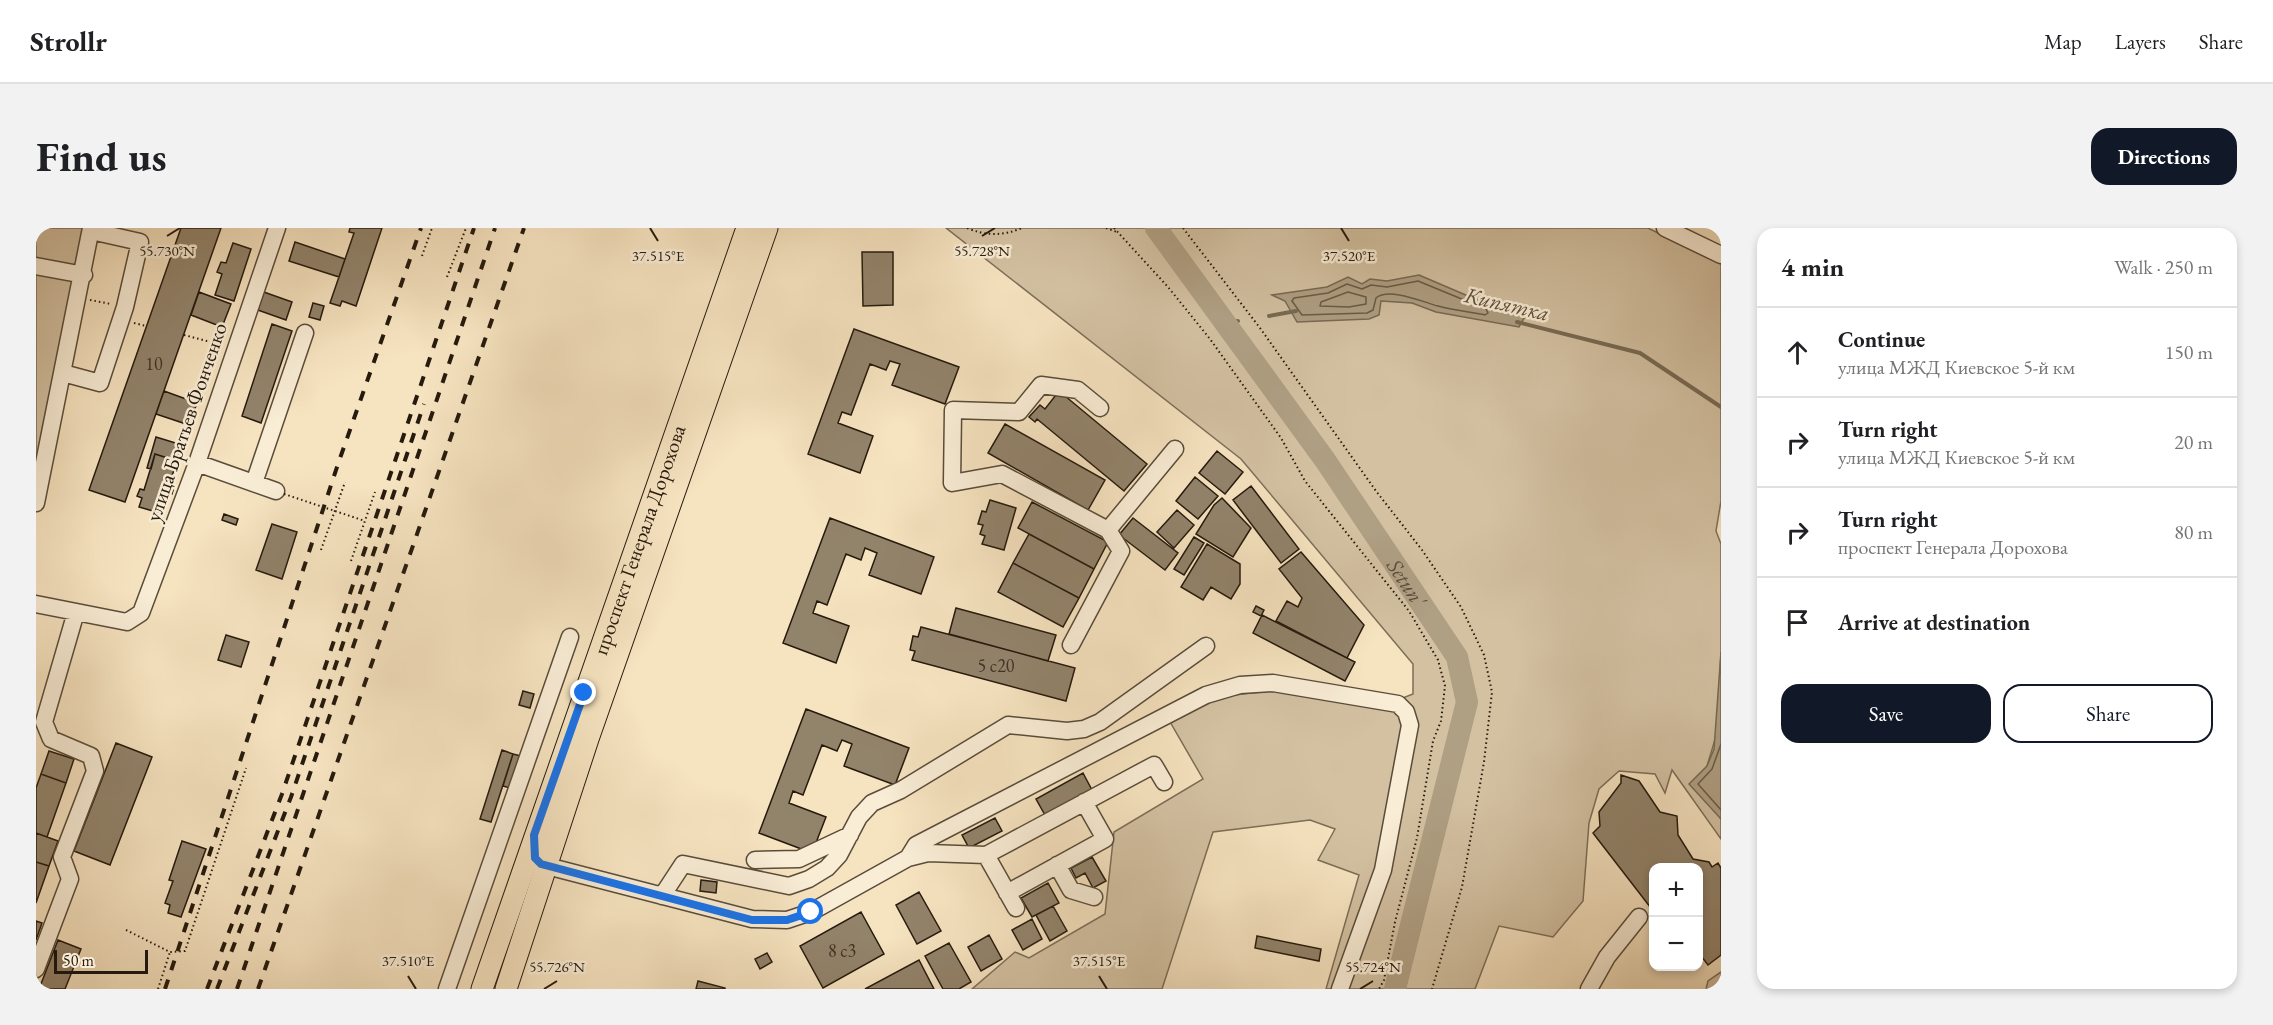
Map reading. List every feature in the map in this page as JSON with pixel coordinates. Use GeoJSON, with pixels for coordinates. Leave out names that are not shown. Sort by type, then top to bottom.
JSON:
{"type":"FeatureCollection","features":[{"type":"Feature","properties":{"kind":"main road","name":"проспект Генерала Дорохова"},"geometry":{"type":"LineString","coordinates":[[482,989],[747,228]]}},
{"type":"Feature","properties":{"kind":"main road","name":"проспект Генерала Дорохова"},"geometry":{"type":"LineString","coordinates":[[506,989],[588,739],[767,228]]}},
{"type":"Feature","properties":{"kind":"street","name":"улица Братьев Фонченко"},"geometry":{"type":"LineString","coordinates":[[76,612],[127,622],[141,613],[198,463],[277,228]]}},
{"type":"Feature","properties":{"kind":"street"},"geometry":{"type":"LineString","coordinates":[[1665,228],[1721,255]]}},
{"type":"Feature","properties":{"kind":"street"},"geometry":{"type":"LineString","coordinates":[[36,503],[63,372],[84,275],[91,230],[140,242],[125,307],[100,383],[63,372]]}},
{"type":"Feature","properties":{"kind":"street"},"geometry":{"type":"LineString","coordinates":[[36,266],[84,275]]}},
{"type":"Feature","properties":{"kind":"street"},"geometry":{"type":"LineString","coordinates":[[254,483],[305,333]]}},
{"type":"Feature","properties":{"kind":"street"},"geometry":{"type":"LineString","coordinates":[[1071,645],[1121,551],[1108,530],[1002,474],[952,483],[953,410],[1019,412],[1041,384],[1078,390],[1100,408]]}},
{"type":"Feature","properties":{"kind":"street"},"geometry":{"type":"LineString","coordinates":[[1108,530],[1175,449]]}},
{"type":"Feature","properties":{"kind":"street"},"geometry":{"type":"LineString","coordinates":[[198,463],[280,492]]}},
{"type":"Feature","properties":{"kind":"street"},"geometry":{"type":"LineString","coordinates":[[36,604],[76,612],[45,722],[51,739],[90,756],[96,771],[62,857],[70,879],[36,969]]}},
{"type":"Feature","properties":{"kind":"street"},"geometry":{"type":"LineString","coordinates":[[447,989],[570,637]]}},
{"type":"Feature","properties":{"kind":"street"},"geometry":{"type":"LineString","coordinates":[[662,896],[683,864],[789,886],[809,879],[827,868],[839,855],[859,817],[872,803],[901,790],[1008,725],[1067,731],[1084,729],[1117,711],[1206,646]]}},
{"type":"Feature","properties":{"kind":"street"},"geometry":{"type":"LineString","coordinates":[[908,858],[915,845],[1206,695],[1240,685],[1273,683],[1398,704],[1406,712],[1410,725],[1383,870],[1340,989]]}},
{"type":"Feature","properties":{"kind":"street"},"geometry":{"type":"LineString","coordinates":[[534,835],[535,858],[547,866],[752,920],[787,920],[811,912],[908,858],[928,853],[986,855],[1154,765],[1164,782]]}},
{"type":"Feature","properties":{"kind":"street"},"geometry":{"type":"LineString","coordinates":[[1007,893],[1105,839],[1084,802]]}},
{"type":"Feature","properties":{"kind":"street"},"geometry":{"type":"LineString","coordinates":[[755,860],[799,859],[850,835]]}},
{"type":"Feature","properties":{"kind":"street"},"geometry":{"type":"LineString","coordinates":[[986,855],[1016,908]]}},
{"type":"Feature","properties":{"kind":"street"},"geometry":{"type":"LineString","coordinates":[[1057,866],[1071,890],[1094,897]]}},
{"type":"Feature","properties":{"kind":"street"},"geometry":{"type":"LineString","coordinates":[[1589,989],[1607,957],[1639,917]]}},
{"type":"Feature","properties":{"kind":"path"},"geometry":{"type":"LineString","coordinates":[[422,255],[432,228]]}},
{"type":"Feature","properties":{"kind":"path"},"geometry":{"type":"LineString","coordinates":[[447,277],[466,228]]}},
{"type":"Feature","properties":{"kind":"path"},"geometry":{"type":"LineString","coordinates":[[967,228],[1004,236],[1022,228]]}},
{"type":"Feature","properties":{"kind":"path"},"geometry":{"type":"LineString","coordinates":[[1106,228],[1118,232]]}},
{"type":"Feature","properties":{"kind":"path"},"geometry":{"type":"LineString","coordinates":[[1114,228],[1168,287],[1210,339],[1281,438],[1305,481],[1409,612],[1438,660],[1445,686],[1441,721],[1433,741],[1417,838],[1395,922],[1384,980],[1378,989]]}},
{"type":"Feature","properties":{"kind":"path"},"geometry":{"type":"LineString","coordinates":[[1183,228],[1260,328],[1376,491],[1422,550],[1461,607],[1484,655],[1492,692],[1484,762],[1462,887],[1432,989]]}},
{"type":"Feature","properties":{"kind":"path"},"geometry":{"type":"LineString","coordinates":[[134,323],[146,326]]}},
{"type":"Feature","properties":{"kind":"path"},"geometry":{"type":"LineString","coordinates":[[184,335],[236,349]]}},
{"type":"Feature","properties":{"kind":"path"},"geometry":{"type":"LineString","coordinates":[[321,550],[345,482]]}},
{"type":"Feature","properties":{"kind":"path"},"geometry":{"type":"LineString","coordinates":[[280,492],[365,521]]}},
{"type":"Feature","properties":{"kind":"path"},"geometry":{"type":"LineString","coordinates":[[351,561],[375,492]]}},
{"type":"Feature","properties":{"kind":"path"},"geometry":{"type":"LineString","coordinates":[[126,930],[170,952],[185,951],[246,768]]}},
{"type":"Feature","properties":{"kind":"path"},"geometry":{"type":"LineString","coordinates":[[158,989],[170,952]]}},
{"type":"Feature","properties":{"kind":"shaded area"},"geometry":{"type":"Polygon","coordinates":[[[36,228],[91,228],[36,462],[36,228]]]}},
{"type":"Feature","properties":{"kind":"shaded area"},"geometry":{"type":"Polygon","coordinates":[[[946,228],[1648,228],[1721,264],[1721,501],[1716,531],[1721,544],[1721,652],[1717,733],[1707,766],[1711,806],[1721,819],[1721,839],[1672,770],[1665,793],[1655,774],[1619,771],[1599,789],[1589,823],[1583,901],[1553,937],[1499,926],[1475,989],[1326,989],[1359,875],[1318,860],[1335,829],[1310,820],[1213,832],[1162,989],[972,989],[1015,952],[1029,958],[1105,914],[1114,832],[1203,779],[1169,720],[1225,696],[1278,690],[1380,707],[1413,694],[1413,664],[1241,459],[946,228]]]}},
{"type":"Feature","properties":{"kind":"shaded area"},"geometry":{"type":"Polygon","coordinates":[[[1721,972],[1721,989],[1706,989],[1708,981],[1721,972]]]}},
{"type":"Feature","properties":{"kind":"water"},"geometry":{"type":"Polygon","coordinates":[[[1419,275],[1475,299],[1526,315],[1519,327],[1436,312],[1412,303],[1381,301],[1379,315],[1369,319],[1297,322],[1285,301],[1272,295],[1327,287],[1348,277],[1362,284],[1370,279],[1387,281],[1419,275]]]}},
{"type":"Feature","properties":{"kind":"water"},"geometry":{"type":"Polygon","coordinates":[[[1721,652],[1721,819],[1689,784],[1707,766],[1714,749],[1721,652]]]}},
{"type":"Feature","properties":{"kind":"building"},"geometry":{"type":"Polygon","coordinates":[[[181,228],[221,228],[125,502],[89,490],[181,228]]]}},
{"type":"Feature","properties":{"kind":"building"},"geometry":{"type":"Polygon","coordinates":[[[350,228],[382,228],[356,306],[342,301],[340,306],[330,303],[354,233],[349,232],[350,228]]]}},
{"type":"Feature","properties":{"kind":"building"},"geometry":{"type":"Polygon","coordinates":[[[295,242],[345,259],[339,277],[289,261],[295,242]]]}},
{"type":"Feature","properties":{"kind":"building"},"geometry":{"type":"Polygon","coordinates":[[[233,243],[251,249],[234,301],[215,295],[222,274],[217,272],[221,262],[226,263],[233,243]]]}},
{"type":"Feature","properties":{"kind":"building"},"geometry":{"type":"Polygon","coordinates":[[[862,252],[893,252],[893,305],[863,306],[862,252]]]}},
{"type":"Feature","properties":{"kind":"building"},"geometry":{"type":"Polygon","coordinates":[[[261,291],[292,302],[286,320],[255,309],[261,291]]]}},
{"type":"Feature","properties":{"kind":"building"},"geometry":{"type":"Polygon","coordinates":[[[199,292],[231,304],[222,327],[191,315],[199,292]]]}},
{"type":"Feature","properties":{"kind":"building"},"geometry":{"type":"Polygon","coordinates":[[[313,303],[324,306],[320,320],[309,317],[313,303]]]}},
{"type":"Feature","properties":{"kind":"building"},"geometry":{"type":"Polygon","coordinates":[[[272,324],[292,331],[261,423],[242,416],[272,324]]]}},
{"type":"Feature","properties":{"kind":"building"},"geometry":{"type":"Polygon","coordinates":[[[854,329],[959,367],[945,404],[892,385],[900,364],[890,361],[886,370],[870,364],[851,415],[842,412],[838,423],[873,436],[860,473],[808,454],[854,329]]]}},
{"type":"Feature","properties":{"kind":"building"},"geometry":{"type":"Polygon","coordinates":[[[164,391],[197,403],[189,425],[156,414],[164,391]]]}},
{"type":"Feature","properties":{"kind":"building"},"geometry":{"type":"Polygon","coordinates":[[[1059,391],[1147,464],[1124,491],[1037,419],[1035,422],[1029,417],[1040,405],[1045,409],[1059,391]]]}},
{"type":"Feature","properties":{"kind":"building"},"geometry":{"type":"Polygon","coordinates":[[[1005,424],[1105,480],[1088,510],[988,453],[1005,424]]]}},
{"type":"Feature","properties":{"kind":"building"},"geometry":{"type":"Polygon","coordinates":[[[156,437],[182,445],[177,461],[155,454],[151,469],[147,468],[156,437]]]}},
{"type":"Feature","properties":{"kind":"building"},"geometry":{"type":"Polygon","coordinates":[[[1217,451],[1243,472],[1225,494],[1199,473],[1217,451]]]}},
{"type":"Feature","properties":{"kind":"building"},"geometry":{"type":"Polygon","coordinates":[[[155,454],[177,461],[169,485],[174,487],[172,494],[167,493],[160,513],[139,507],[142,498],[137,496],[140,489],[144,490],[155,454]]]}},
{"type":"Feature","properties":{"kind":"building"},"geometry":{"type":"Polygon","coordinates":[[[1195,477],[1218,496],[1198,519],[1176,501],[1195,477]]]}},
{"type":"Feature","properties":{"kind":"building"},"geometry":{"type":"Polygon","coordinates":[[[1251,486],[1299,549],[1281,563],[1233,500],[1251,486]]]}},
{"type":"Feature","properties":{"kind":"building"},"geometry":{"type":"Polygon","coordinates":[[[1222,498],[1251,528],[1233,557],[1196,534],[1214,505],[1222,498]]]}},
{"type":"Feature","properties":{"kind":"building"},"geometry":{"type":"Polygon","coordinates":[[[990,500],[1016,508],[1004,550],[982,544],[985,536],[980,534],[983,525],[978,524],[982,511],[986,512],[990,500]]]}},
{"type":"Feature","properties":{"kind":"building"},"geometry":{"type":"Polygon","coordinates":[[[1032,502],[1108,542],[1094,569],[1018,528],[1032,502]]]}},
{"type":"Feature","properties":{"kind":"building"},"geometry":{"type":"Polygon","coordinates":[[[1177,510],[1194,525],[1174,548],[1157,532],[1177,510]]]}},
{"type":"Feature","properties":{"kind":"building"},"geometry":{"type":"Polygon","coordinates":[[[224,514],[238,519],[236,525],[222,520],[224,514]]]}},
{"type":"Feature","properties":{"kind":"building"},"geometry":{"type":"Polygon","coordinates":[[[830,518],[934,557],[921,594],[869,575],[877,553],[865,548],[861,560],[846,554],[827,605],[817,601],[813,613],[849,626],[836,663],[783,643],[830,518]]]}},
{"type":"Feature","properties":{"kind":"building"},"geometry":{"type":"Polygon","coordinates":[[[1133,518],[1178,553],[1165,570],[1119,535],[1133,518]]]}},
{"type":"Feature","properties":{"kind":"building"},"geometry":{"type":"Polygon","coordinates":[[[272,524],[297,532],[282,579],[256,570],[272,524]]]}},
{"type":"Feature","properties":{"kind":"building"},"geometry":{"type":"Polygon","coordinates":[[[1029,534],[1094,569],[1079,598],[1013,563],[1029,534]]]}},
{"type":"Feature","properties":{"kind":"building"},"geometry":{"type":"Polygon","coordinates":[[[1194,537],[1204,543],[1184,575],[1174,569],[1194,537]]]}},
{"type":"Feature","properties":{"kind":"building"},"geometry":{"type":"Polygon","coordinates":[[[1207,544],[1240,564],[1240,584],[1231,599],[1211,587],[1203,600],[1181,587],[1207,544]]]}},
{"type":"Feature","properties":{"kind":"building"},"geometry":{"type":"Polygon","coordinates":[[[1301,552],[1364,625],[1347,658],[1276,621],[1287,601],[1298,607],[1302,598],[1279,569],[1301,552]]]}},
{"type":"Feature","properties":{"kind":"building"},"geometry":{"type":"Polygon","coordinates":[[[1013,563],[1079,598],[1063,627],[998,592],[1013,563]]]}},
{"type":"Feature","properties":{"kind":"building"},"geometry":{"type":"Polygon","coordinates":[[[1256,606],[1264,610],[1261,616],[1253,612],[1256,606]]]}},
{"type":"Feature","properties":{"kind":"building"},"geometry":{"type":"Polygon","coordinates":[[[956,608],[1056,635],[1048,661],[949,634],[956,608]]]}},
{"type":"Feature","properties":{"kind":"building"},"geometry":{"type":"Polygon","coordinates":[[[1262,615],[1355,662],[1345,681],[1253,633],[1262,615]]]}},
{"type":"Feature","properties":{"kind":"building"},"geometry":{"type":"Polygon","coordinates":[[[921,627],[1075,668],[1066,701],[912,660],[915,651],[910,650],[913,636],[918,637],[921,627]]]}},
{"type":"Feature","properties":{"kind":"building"},"geometry":{"type":"Polygon","coordinates":[[[226,635],[249,642],[241,667],[218,660],[226,635]]]}},
{"type":"Feature","properties":{"kind":"building"},"geometry":{"type":"Polygon","coordinates":[[[523,691],[534,694],[530,708],[519,705],[523,691]]]}},
{"type":"Feature","properties":{"kind":"building"},"geometry":{"type":"Polygon","coordinates":[[[806,709],[909,748],[895,785],[844,766],[852,744],[842,740],[837,751],[822,745],[803,795],[793,791],[789,803],[826,817],[812,853],[759,833],[806,709]]]}},
{"type":"Feature","properties":{"kind":"building"},"geometry":{"type":"Polygon","coordinates":[[[116,743],[152,757],[110,865],[74,851],[116,743]]]}},
{"type":"Feature","properties":{"kind":"building"},"geometry":{"type":"Polygon","coordinates":[[[502,750],[513,754],[491,822],[480,819],[502,750]]]}},
{"type":"Feature","properties":{"kind":"building"},"geometry":{"type":"Polygon","coordinates":[[[49,751],[74,759],[66,783],[41,774],[49,751]]]}},
{"type":"Feature","properties":{"kind":"building"},"geometry":{"type":"Polygon","coordinates":[[[513,754],[525,757],[514,789],[503,786],[513,754]]]}},
{"type":"Feature","properties":{"kind":"building"},"geometry":{"type":"Polygon","coordinates":[[[1083,773],[1092,790],[1045,815],[1036,799],[1083,773]]]}},
{"type":"Feature","properties":{"kind":"building"},"geometry":{"type":"Polygon","coordinates":[[[41,774],[66,783],[47,837],[36,833],[36,788],[41,774]]]}},
{"type":"Feature","properties":{"kind":"building"},"geometry":{"type":"Polygon","coordinates":[[[1621,775],[1639,781],[1660,812],[1677,816],[1678,835],[1693,859],[1709,862],[1712,867],[1718,863],[1721,868],[1721,955],[1708,965],[1703,958],[1703,863],[1649,863],[1649,906],[1593,833],[1600,826],[1599,812],[1621,783],[1621,775]]]}},
{"type":"Feature","properties":{"kind":"building"},"geometry":{"type":"Polygon","coordinates":[[[995,818],[1002,831],[969,848],[962,835],[995,818]]]}},
{"type":"Feature","properties":{"kind":"building"},"geometry":{"type":"Polygon","coordinates":[[[36,833],[58,841],[49,866],[36,862],[36,833]]]}},
{"type":"Feature","properties":{"kind":"building"},"geometry":{"type":"Polygon","coordinates":[[[182,841],[206,849],[181,917],[168,913],[170,905],[165,903],[173,881],[169,880],[182,841]]]}},
{"type":"Feature","properties":{"kind":"building"},"geometry":{"type":"Polygon","coordinates":[[[1092,857],[1106,881],[1093,888],[1085,873],[1076,878],[1071,868],[1092,857]]]}},
{"type":"Feature","properties":{"kind":"building"},"geometry":{"type":"Polygon","coordinates":[[[36,862],[49,866],[36,903],[36,862]]]}},
{"type":"Feature","properties":{"kind":"building"},"geometry":{"type":"Polygon","coordinates":[[[701,880],[717,882],[716,893],[700,891],[701,880]]]}},
{"type":"Feature","properties":{"kind":"building"},"geometry":{"type":"Polygon","coordinates":[[[1048,883],[1059,903],[1032,917],[1021,898],[1048,883]]]}},
{"type":"Feature","properties":{"kind":"building"},"geometry":{"type":"Polygon","coordinates":[[[919,892],[941,931],[917,944],[896,905],[919,892]]]}},
{"type":"Feature","properties":{"kind":"building"},"geometry":{"type":"Polygon","coordinates":[[[1053,906],[1067,931],[1050,941],[1036,915],[1053,906]]]}},
{"type":"Feature","properties":{"kind":"building"},"geometry":{"type":"Polygon","coordinates":[[[861,912],[884,954],[823,988],[800,946],[861,912]]]}},
{"type":"Feature","properties":{"kind":"building"},"geometry":{"type":"Polygon","coordinates":[[[1032,919],[1042,939],[1023,950],[1012,930],[1032,919]]]}},
{"type":"Feature","properties":{"kind":"building"},"geometry":{"type":"Polygon","coordinates":[[[36,921],[42,923],[36,940],[36,921]]]}},
{"type":"Feature","properties":{"kind":"building"},"geometry":{"type":"Polygon","coordinates":[[[989,935],[1002,959],[981,971],[968,947],[989,935]]]}},
{"type":"Feature","properties":{"kind":"building"},"geometry":{"type":"Polygon","coordinates":[[[1257,936],[1321,949],[1319,961],[1255,948],[1257,936]]]}},
{"type":"Feature","properties":{"kind":"building"},"geometry":{"type":"Polygon","coordinates":[[[58,940],[81,949],[65,989],[39,989],[58,940]]]}},
{"type":"Feature","properties":{"kind":"building"},"geometry":{"type":"Polygon","coordinates":[[[949,943],[971,982],[959,989],[943,989],[925,956],[949,943]]]}},
{"type":"Feature","properties":{"kind":"building"},"geometry":{"type":"Polygon","coordinates":[[[767,953],[772,962],[760,969],[755,959],[767,953]]]}},
{"type":"Feature","properties":{"kind":"building"},"geometry":{"type":"Polygon","coordinates":[[[919,960],[934,989],[865,989],[919,960]]]}},
{"type":"Feature","properties":{"kind":"building"},"geometry":{"type":"Polygon","coordinates":[[[698,981],[725,988],[725,989],[696,989],[698,981]]]}},
{"type":"Feature","properties":{"kind":"waterway","name":"Setun'"},"geometry":{"type":"LineString","coordinates":[[1156,228],[1325,460],[1457,657],[1467,702],[1395,989]]}},
{"type":"Feature","properties":{"kind":"waterway","name":"Кипятка"},"geometry":{"type":"LineString","coordinates":[[1269,316],[1296,311]]}},
{"type":"Feature","properties":{"kind":"waterway","name":"Кипятка"},"geometry":{"type":"LineString","coordinates":[[1227,323],[1238,321]]}},
{"type":"Feature","properties":{"kind":"waterway","name":"Кипятка"},"geometry":{"type":"LineString","coordinates":[[1517,322],[1640,353],[1721,407]]}},
{"type":"Feature","properties":{"kind":"railway"},"geometry":{"type":"LineString","coordinates":[[165,989],[338,464],[421,228]]}},
{"type":"Feature","properties":{"kind":"railway"},"geometry":{"type":"LineString","coordinates":[[207,989],[282,794],[474,228]]}},
{"type":"Feature","properties":{"kind":"railway"},"geometry":{"type":"LineString","coordinates":[[237,989],[495,228]]}},
{"type":"Feature","properties":{"kind":"railway"},"geometry":{"type":"LineString","coordinates":[[258,989],[524,228]]}},
{"type":"Feature","properties":{"kind":"railway"},"geometry":{"type":"LineString","coordinates":[[217,989],[291,797],[424,404]]}},
{"type":"Feature","properties":{"kind":"route"},"geometry":{"type":"LineString","coordinates":[[584,693],[534,835],[535,858],[541,864],[752,920],[787,920],[811,912]]}}]}
